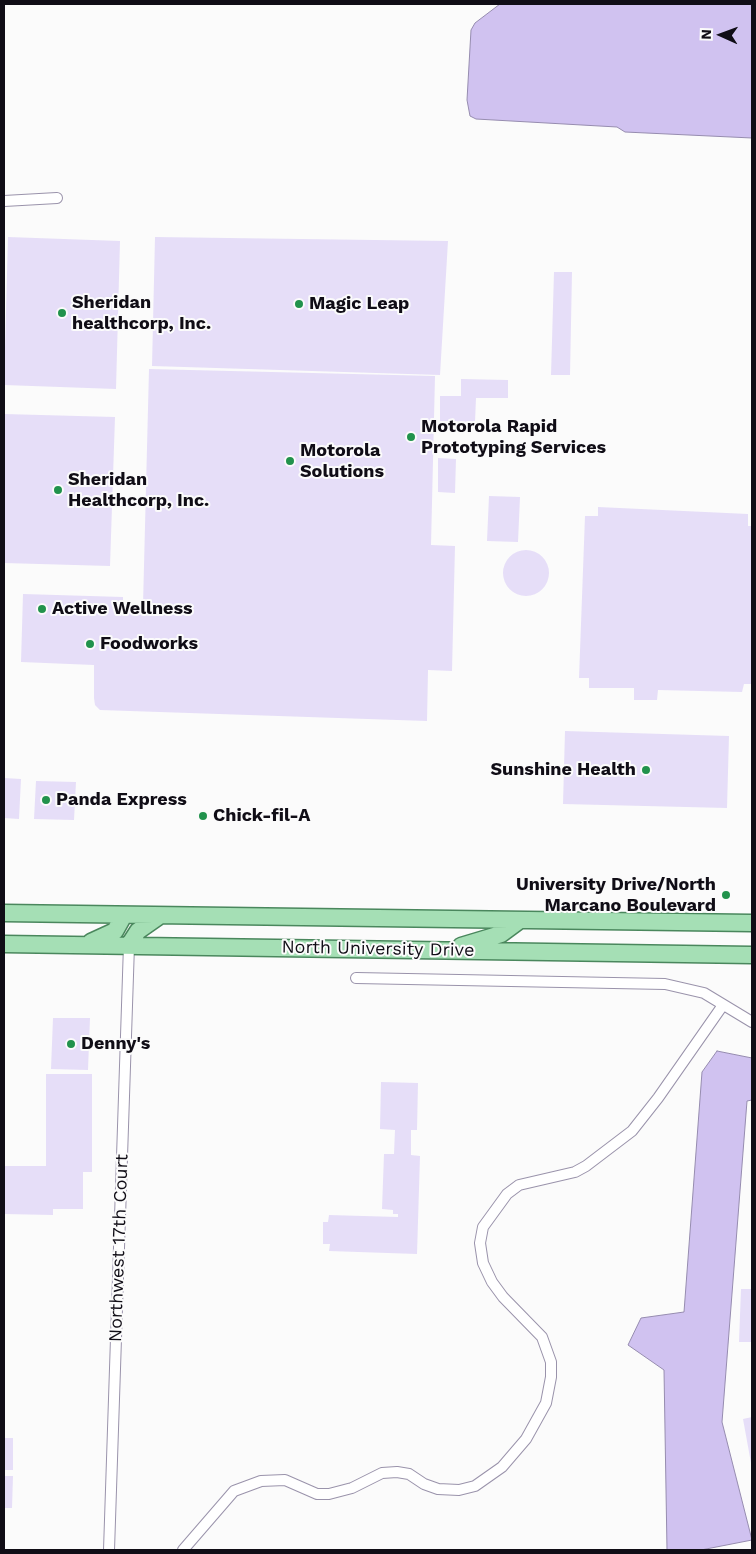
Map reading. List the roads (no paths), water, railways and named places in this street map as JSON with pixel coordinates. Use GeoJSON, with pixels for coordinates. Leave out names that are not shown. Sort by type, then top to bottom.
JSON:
{"type":"FeatureCollection","features":[{"type":"Feature","properties":{"kind":"main road","name":"North University Drive"},"geometry":{"type":"LineString","coordinates":[[4,913],[158,917],[752,923]]}},
{"type":"Feature","properties":{"kind":"main road"},"geometry":{"type":"LineString","coordinates":[[82,946],[116,931],[124,915]]}},
{"type":"Feature","properties":{"kind":"main road"},"geometry":{"type":"LineString","coordinates":[[129,945],[138,931],[158,917]]}},
{"type":"Feature","properties":{"kind":"main road"},"geometry":{"type":"LineString","coordinates":[[453,950],[501,934],[520,920]]}},
{"type":"Feature","properties":{"kind":"main road","name":"North University Drive"},"geometry":{"type":"LineString","coordinates":[[4,944],[752,955]]}},
{"type":"Feature","properties":{"kind":"street"},"geometry":{"type":"LineString","coordinates":[[4,201],[56,198]]}},
{"type":"Feature","properties":{"kind":"street","name":"Northwest 17th Court"},"geometry":{"type":"LineString","coordinates":[[109,1550],[129,945]]}},
{"type":"Feature","properties":{"kind":"street"},"geometry":{"type":"LineString","coordinates":[[356,978],[665,984],[704,993],[752,1022]]}},
{"type":"Feature","properties":{"kind":"street"},"geometry":{"type":"LineString","coordinates":[[183,1550],[234,1491],[247,1484],[274,1479],[286,1480],[317,1494],[329,1494],[352,1488],[382,1473],[397,1472],[409,1474],[424,1484],[438,1488],[459,1490],[475,1486],[502,1467],[521,1446],[536,1424],[550,1390],[551,1362],[547,1349],[535,1328],[503,1297],[492,1282],[483,1263],[480,1243],[483,1227],[507,1194],[519,1185],[576,1172],[632,1131],[658,1098],[723,1005]]}},
{"type":"Feature","properties":{"kind":"place","name":"Magic Leap"},"geometry":{"type":"Point","coordinates":[299,304]}},
{"type":"Feature","properties":{"kind":"place","name":"Sheridan healthcorp, Inc."},"geometry":{"type":"Point","coordinates":[62,313]}},
{"type":"Feature","properties":{"kind":"place","name":"Motorola Rapid Prototyping Services"},"geometry":{"type":"Point","coordinates":[411,437]}},
{"type":"Feature","properties":{"kind":"place","name":"Motorola Solutions"},"geometry":{"type":"Point","coordinates":[290,461]}},
{"type":"Feature","properties":{"kind":"place","name":"Sheridan Healthcorp, Inc."},"geometry":{"type":"Point","coordinates":[58,490]}},
{"type":"Feature","properties":{"kind":"place","name":"Active Wellness"},"geometry":{"type":"Point","coordinates":[42,609]}},
{"type":"Feature","properties":{"kind":"place","name":"Foodworks"},"geometry":{"type":"Point","coordinates":[90,644]}},
{"type":"Feature","properties":{"kind":"place","name":"Sunshine Health"},"geometry":{"type":"Point","coordinates":[646,770]}},
{"type":"Feature","properties":{"kind":"place","name":"Panda Express"},"geometry":{"type":"Point","coordinates":[46,800]}},
{"type":"Feature","properties":{"kind":"place","name":"Chick-fil-A"},"geometry":{"type":"Point","coordinates":[203,816]}},
{"type":"Feature","properties":{"kind":"place","name":"University Drive/North Marcano Boulevard"},"geometry":{"type":"Point","coordinates":[726,895]}},
{"type":"Feature","properties":{"kind":"place","name":"Denny's"},"geometry":{"type":"Point","coordinates":[71,1044]}}]}
